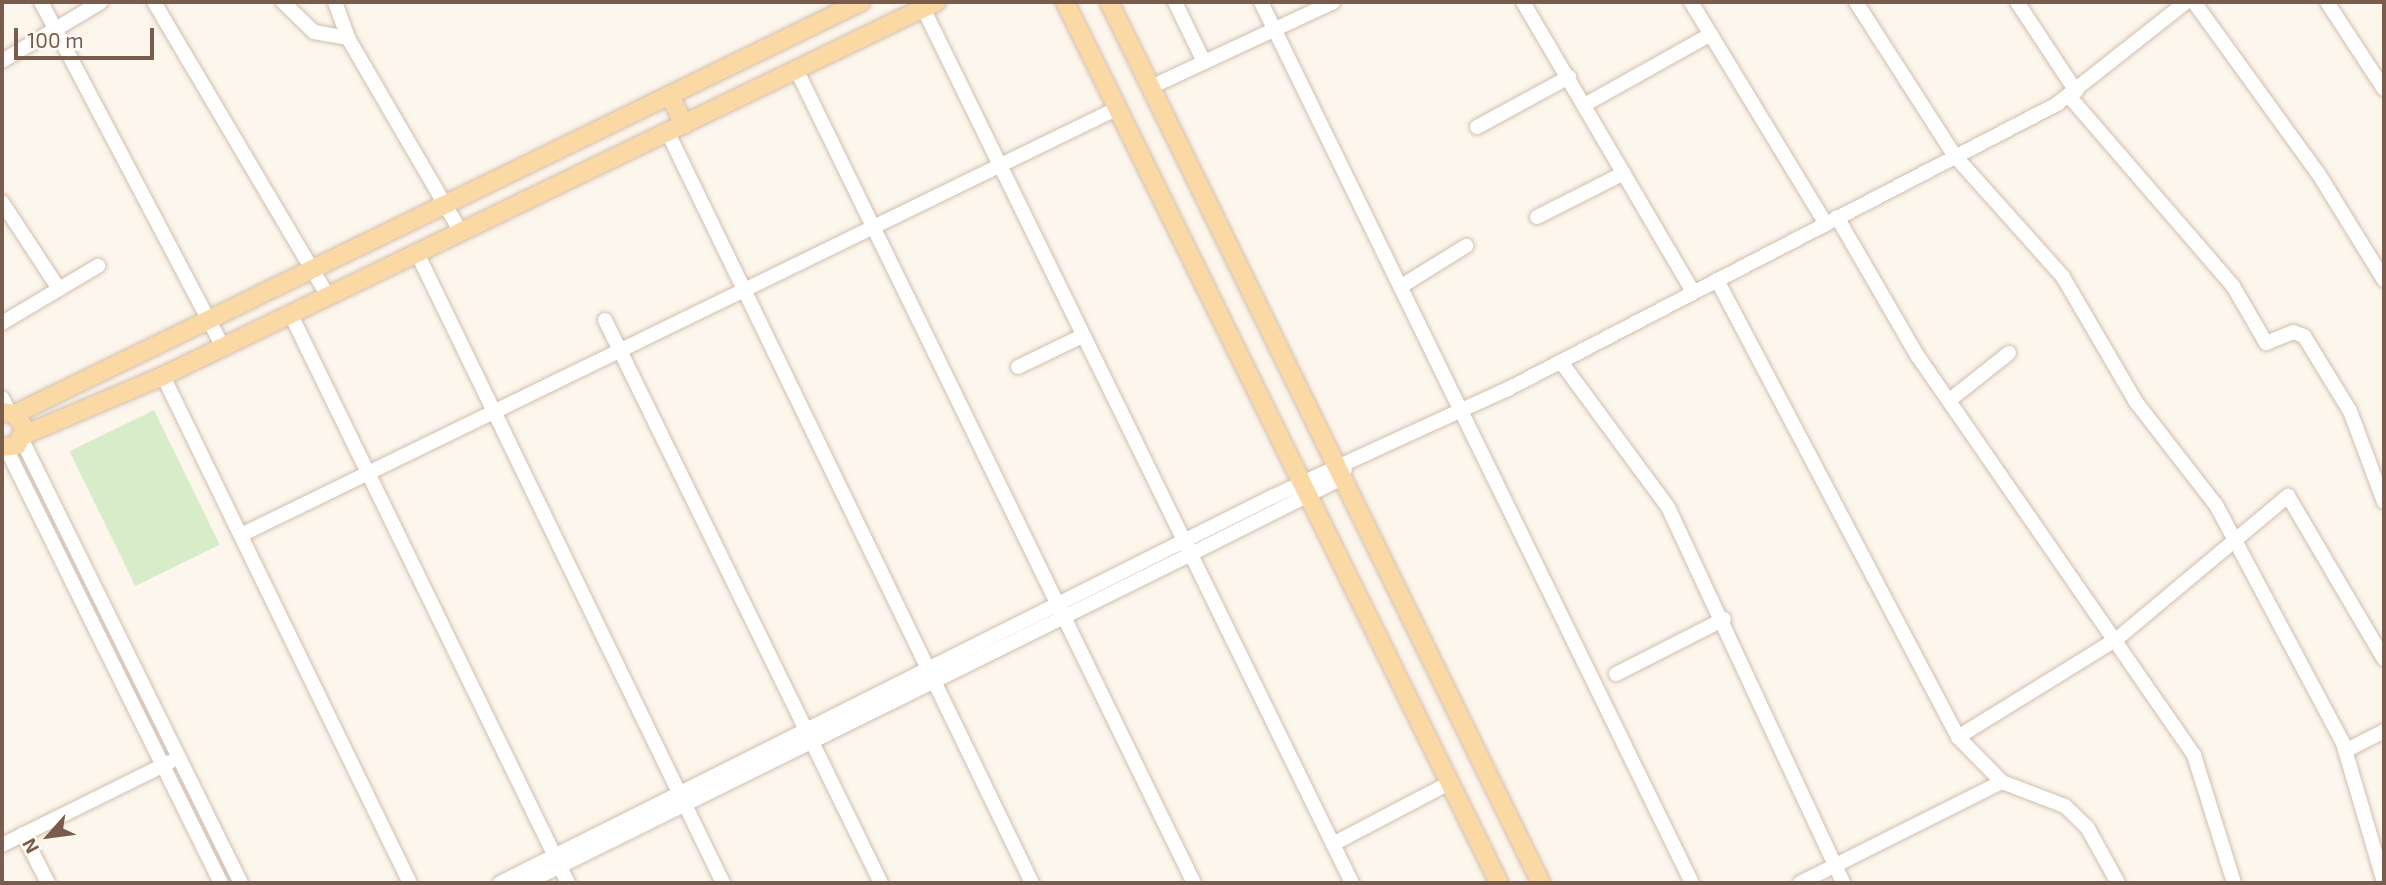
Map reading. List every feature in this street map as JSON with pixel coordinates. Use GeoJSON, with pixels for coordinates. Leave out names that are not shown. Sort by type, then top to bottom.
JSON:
{"type":"FeatureCollection","features":[{"type":"Feature","properties":{"kind":"main road"},"geometry":{"type":"LineString","coordinates":[[861,2],[208,319],[7,409],[13,442],[163,376],[930,5]]}},
{"type":"Feature","properties":{"kind":"main road"},"geometry":{"type":"LineString","coordinates":[[1065,2],[1301,490],[1499,883]]}},
{"type":"Feature","properties":{"kind":"main road"},"geometry":{"type":"LineString","coordinates":[[1108,2],[1341,471],[1541,883]]}},
{"type":"Feature","properties":{"kind":"main road"},"geometry":{"type":"LineString","coordinates":[[670,95],[684,125]]}},
{"type":"Feature","properties":{"kind":"street"},"geometry":{"type":"LineString","coordinates":[[41,2],[58,28],[222,346]]}},
{"type":"Feature","properties":{"kind":"street"},"geometry":{"type":"LineString","coordinates":[[2,61],[101,2]]}},
{"type":"Feature","properties":{"kind":"street"},"geometry":{"type":"LineString","coordinates":[[154,2],[328,296]]}},
{"type":"Feature","properties":{"kind":"street"},"geometry":{"type":"LineString","coordinates":[[283,2],[314,32],[348,38]]}},
{"type":"Feature","properties":{"kind":"street"},"geometry":{"type":"LineString","coordinates":[[335,2],[348,38],[461,232]]}},
{"type":"Feature","properties":{"kind":"street"},"geometry":{"type":"LineString","coordinates":[[1175,2],[1204,62]]}},
{"type":"Feature","properties":{"kind":"street"},"geometry":{"type":"LineString","coordinates":[[1261,2],[1692,883]]}},
{"type":"Feature","properties":{"kind":"street"},"geometry":{"type":"LineString","coordinates":[[1151,87],[1333,2]]}},
{"type":"Feature","properties":{"kind":"street"},"geometry":{"type":"LineString","coordinates":[[1523,2],[1586,104],[1693,292]]}},
{"type":"Feature","properties":{"kind":"street"},"geometry":{"type":"LineString","coordinates":[[1691,2],[1917,355],[1951,399],[2052,553],[2119,638],[2194,755],[2234,883]]}},
{"type":"Feature","properties":{"kind":"street"},"geometry":{"type":"LineString","coordinates":[[1856,2],[1955,156],[2063,277],[2136,402],[2216,505],[2345,751],[2384,883]]}},
{"type":"Feature","properties":{"kind":"street"},"geometry":{"type":"LineString","coordinates":[[2017,2],[2073,94],[2233,286],[2266,343],[2293,332],[2304,337],[2350,411],[2384,502]]}},
{"type":"Feature","properties":{"kind":"street"},"geometry":{"type":"LineString","coordinates":[[500,883],[557,861],[1561,362],[2073,94],[2186,2]]}},
{"type":"Feature","properties":{"kind":"street"},"geometry":{"type":"LineString","coordinates":[[2194,2],[2318,173],[2384,280]]}},
{"type":"Feature","properties":{"kind":"street"},"geometry":{"type":"LineString","coordinates":[[2327,2],[2384,89]]}},
{"type":"Feature","properties":{"kind":"street"},"geometry":{"type":"LineString","coordinates":[[930,5],[1000,166],[1352,883]]}},
{"type":"Feature","properties":{"kind":"street"},"geometry":{"type":"LineString","coordinates":[[1586,104],[1711,34]]}},
{"type":"Feature","properties":{"kind":"street"},"geometry":{"type":"LineString","coordinates":[[797,71],[1194,883]]}},
{"type":"Feature","properties":{"kind":"street"},"geometry":{"type":"LineString","coordinates":[[1477,127],[1569,77]]}},
{"type":"Feature","properties":{"kind":"street"},"geometry":{"type":"LineString","coordinates":[[243,534],[1116,109]]}},
{"type":"Feature","properties":{"kind":"street"},"geometry":{"type":"LineString","coordinates":[[668,132],[1032,883]]}},
{"type":"Feature","properties":{"kind":"street"},"geometry":{"type":"LineString","coordinates":[[1537,217],[1624,173]]}},
{"type":"Feature","properties":{"kind":"street"},"geometry":{"type":"LineString","coordinates":[[2,202],[59,289]]}},
{"type":"Feature","properties":{"kind":"street"},"geometry":{"type":"LineString","coordinates":[[1400,287],[1466,246]]}},
{"type":"Feature","properties":{"kind":"street"},"geometry":{"type":"LineString","coordinates":[[417,253],[723,883]]}},
{"type":"Feature","properties":{"kind":"street"},"geometry":{"type":"LineString","coordinates":[[2,323],[98,266]]}},
{"type":"Feature","properties":{"kind":"street"},"geometry":{"type":"LineString","coordinates":[[1717,279],[1958,737],[2002,782],[2065,806],[2087,827],[2117,883]]}},
{"type":"Feature","properties":{"kind":"street"},"geometry":{"type":"LineString","coordinates":[[290,313],[568,883]]}},
{"type":"Feature","properties":{"kind":"street"},"geometry":{"type":"LineString","coordinates":[[605,320],[881,883]]}},
{"type":"Feature","properties":{"kind":"street"},"geometry":{"type":"LineString","coordinates":[[1017,367],[1082,336]]}},
{"type":"Feature","properties":{"kind":"street"},"geometry":{"type":"LineString","coordinates":[[1951,399],[2009,353]]}},
{"type":"Feature","properties":{"kind":"street"},"geometry":{"type":"LineString","coordinates":[[1561,362],[1649,476],[1724,619],[1791,782],[1808,804],[1843,883]]}},
{"type":"Feature","properties":{"kind":"street"},"geometry":{"type":"LineString","coordinates":[[163,376],[243,534],[410,883]]}},
{"type":"Feature","properties":{"kind":"street"},"geometry":{"type":"LineString","coordinates":[[13,442],[179,758],[241,883]]}},
{"type":"Feature","properties":{"kind":"street"},"geometry":{"type":"LineString","coordinates":[[13,442],[162,766],[221,883]]}},
{"type":"Feature","properties":{"kind":"street"},"geometry":{"type":"LineString","coordinates":[[1958,737],[2119,638],[2288,496],[2384,659]]}},
{"type":"Feature","properties":{"kind":"street"},"geometry":{"type":"LineString","coordinates":[[1616,674],[1724,619]]}},
{"type":"Feature","properties":{"kind":"street"},"geometry":{"type":"LineString","coordinates":[[2345,751],[2384,731]]}},
{"type":"Feature","properties":{"kind":"street"},"geometry":{"type":"LineString","coordinates":[[2,845],[179,758]]}},
{"type":"Feature","properties":{"kind":"street"},"geometry":{"type":"LineString","coordinates":[[1800,883],[2002,782]]}},
{"type":"Feature","properties":{"kind":"street"},"geometry":{"type":"LineString","coordinates":[[1333,844],[1449,783]]}},
{"type":"Feature","properties":{"kind":"street"},"geometry":{"type":"LineString","coordinates":[[23,834],[48,883]]}},
{"type":"Feature","properties":{"kind":"street"},"geometry":{"type":"LineString","coordinates":[[526,883],[557,861]]}},
{"type":"Feature","properties":{"kind":"green space"},"geometry":{"type":"Polygon","coordinates":[[[154,410],[220,545],[135,586],[70,451],[154,410]]]}}]}
